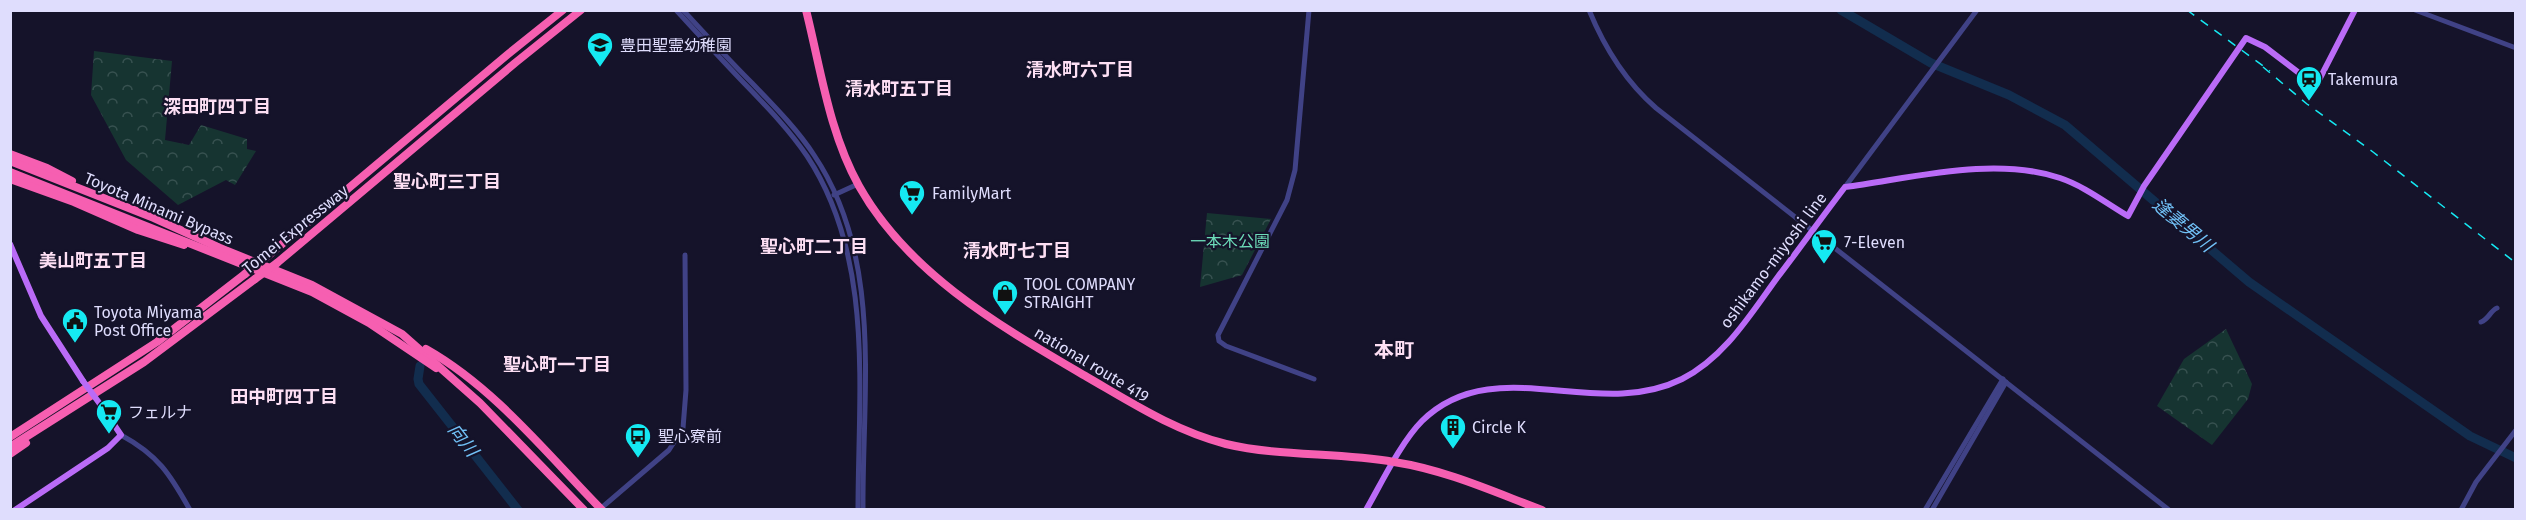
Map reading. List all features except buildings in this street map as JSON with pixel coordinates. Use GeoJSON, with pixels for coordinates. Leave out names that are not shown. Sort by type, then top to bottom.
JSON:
{"type":"FeatureCollection","features":[{"type":"Feature","properties":{"kind":"highway","name":"Tomei Expressway"},"geometry":{"type":"LineString","coordinates":[[10,437],[157,342],[269,255],[563,10]]}},
{"type":"Feature","properties":{"kind":"highway","name":"Tomei Expressway"},"geometry":{"type":"LineString","coordinates":[[10,447],[84,402],[186,332],[278,262],[580,10]]}},
{"type":"Feature","properties":{"kind":"highway","name":"national route 419"},"geometry":{"type":"LineString","coordinates":[[806,10],[828,105],[843,151],[858,184],[868,201],[909,252],[948,287],[1035,346],[1167,423],[1209,439],[1259,451],[1350,456],[1394,462],[1453,476],[1542,510]]}},
{"type":"Feature","properties":{"kind":"highway"},"geometry":{"type":"LineString","coordinates":[[10,154],[126,202],[196,237]]}},
{"type":"Feature","properties":{"kind":"highway","name":"Toyota Minami Bypass"},"geometry":{"type":"LineString","coordinates":[[10,161],[312,285],[402,334],[480,403],[584,510]]}},
{"type":"Feature","properties":{"kind":"highway","name":"Toyota Minami Bypass"},"geometry":{"type":"LineString","coordinates":[[10,172],[302,288],[369,323],[444,374],[501,424]]}},
{"type":"Feature","properties":{"kind":"highway"},"geometry":{"type":"LineString","coordinates":[[10,179],[74,202],[138,230],[175,243],[209,250]]}},
{"type":"Feature","properties":{"kind":"highway"},"geometry":{"type":"LineString","coordinates":[[402,334],[441,357],[503,407],[600,509]]}},
{"type":"Feature","properties":{"kind":"highway"},"geometry":{"type":"LineString","coordinates":[[10,454],[84,402]]}},
{"type":"Feature","properties":{"kind":"main road","name":"oshikamo-miyoshi line"},"geometry":{"type":"LineString","coordinates":[[1366,510],[1420,422],[1443,404],[1466,393],[1500,387],[1601,396],[1617,395],[1653,389],[1689,375],[1716,355],[1731,340],[1845,187],[1996,167],[2023,169],[2062,179],[2128,216],[2144,187],[2246,38],[2265,47],[2316,86],[2355,10]]}},
{"type":"Feature","properties":{"kind":"main road"},"geometry":{"type":"LineString","coordinates":[[10,244],[41,316],[121,435],[108,448],[15,510]]}},
{"type":"Feature","properties":{"kind":"street"},"geometry":{"type":"LineString","coordinates":[[676,10],[797,143],[830,198],[845,242],[858,314],[858,510]]}},
{"type":"Feature","properties":{"kind":"street"},"geometry":{"type":"LineString","coordinates":[[683,10],[785,118],[814,155],[836,194],[857,261],[865,321],[863,510]]}},
{"type":"Feature","properties":{"kind":"street"},"geometry":{"type":"LineString","coordinates":[[1309,10],[1294,171],[1287,200],[1218,335],[1219,341],[1226,346],[1314,379]]}},
{"type":"Feature","properties":{"kind":"street"},"geometry":{"type":"LineString","coordinates":[[1589,10],[1608,50],[1641,95],[2169,510]]}},
{"type":"Feature","properties":{"kind":"street"},"geometry":{"type":"LineString","coordinates":[[1845,187],[1977,10]]}},
{"type":"Feature","properties":{"kind":"street"},"geometry":{"type":"LineString","coordinates":[[2415,10],[2516,48]]}},
{"type":"Feature","properties":{"kind":"street"},"geometry":{"type":"LineString","coordinates":[[830,198],[858,184]]}},
{"type":"Feature","properties":{"kind":"street"},"geometry":{"type":"LineString","coordinates":[[600,509],[669,450],[683,428],[686,417],[685,255]]}},
{"type":"Feature","properties":{"kind":"street"},"geometry":{"type":"LineString","coordinates":[[2481,322],[2497,308]]}},
{"type":"Feature","properties":{"kind":"street"},"geometry":{"type":"LineString","coordinates":[[1925,510],[2005,381]]}},
{"type":"Feature","properties":{"kind":"street"},"geometry":{"type":"LineString","coordinates":[[1932,510],[2005,381]]}},
{"type":"Feature","properties":{"kind":"street"},"geometry":{"type":"LineString","coordinates":[[2461,510],[2493,458],[2516,430]]}},
{"type":"Feature","properties":{"kind":"street"},"geometry":{"type":"LineString","coordinates":[[121,435],[141,446],[157,459],[177,486],[190,510]]}},
{"type":"Feature","properties":{"kind":"green space"},"geometry":{"type":"Polygon","coordinates":[[[94,51],[172,61],[165,140],[189,145],[201,125],[247,139],[247,149],[256,151],[235,185],[226,180],[178,205],[126,160],[91,95],[94,51]]]}},
{"type":"Feature","properties":{"kind":"green space","name":"一本木公園"},"geometry":{"type":"Polygon","coordinates":[[[1207,213],[1271,219],[1242,275],[1200,287],[1207,213]]]}},
{"type":"Feature","properties":{"kind":"green space"},"geometry":{"type":"Polygon","coordinates":[[[2226,329],[2252,384],[2248,399],[2212,445],[2157,406],[2184,359],[2226,329]]]}},
{"type":"Feature","properties":{"kind":"waterway","name":"逢妻男川"},"geometry":{"type":"LineString","coordinates":[[1841,10],[1931,63],[2009,95],[2065,125],[2249,282],[2470,436],[2516,458]]}},
{"type":"Feature","properties":{"kind":"waterway","name":"向川"},"geometry":{"type":"LineString","coordinates":[[420,366],[419,384],[518,510]]}},
{"type":"Feature","properties":{"kind":"railway"},"geometry":{"type":"LineString","coordinates":[[2187,10],[2270,71]]}},
{"type":"Feature","properties":{"kind":"railway"},"geometry":{"type":"LineString","coordinates":[[2263,67],[2307,104],[2516,263]]}},
{"type":"Feature","properties":{"kind":"place","name":"豊田聖霊幼稚園"},"geometry":{"type":"Point","coordinates":[600,68]}},
{"type":"Feature","properties":{"kind":"place","name":"Takemura"},"geometry":{"type":"Point","coordinates":[2309,102]}},
{"type":"Feature","properties":{"kind":"place","name":"FamilyMart"},"geometry":{"type":"Point","coordinates":[912,216]}},
{"type":"Feature","properties":{"kind":"place","name":"7-Eleven"},"geometry":{"type":"Point","coordinates":[1824,265]}},
{"type":"Feature","properties":{"kind":"place","name":"TOOL COMPANY STRAIGHT"},"geometry":{"type":"Point","coordinates":[1005,316]}},
{"type":"Feature","properties":{"kind":"place","name":"Toyota Miyama Post Office"},"geometry":{"type":"Point","coordinates":[75,344]}},
{"type":"Feature","properties":{"kind":"place","name":"フェルナ"},"geometry":{"type":"Point","coordinates":[109,435]}},
{"type":"Feature","properties":{"kind":"place","name":"Circle K"},"geometry":{"type":"Point","coordinates":[1453,450]}},
{"type":"Feature","properties":{"kind":"place","name":"聖心寮前"},"geometry":{"type":"Point","coordinates":[638,459]}},
{"type":"Feature","properties":{"kind":"district","name":"清水町六丁目"},"geometry":{"type":"Point","coordinates":[1080,70]}},
{"type":"Feature","properties":{"kind":"district","name":"清水町五丁目"},"geometry":{"type":"Point","coordinates":[899,89]}},
{"type":"Feature","properties":{"kind":"district","name":"深田町四丁目"},"geometry":{"type":"Point","coordinates":[217,107]}},
{"type":"Feature","properties":{"kind":"district","name":"聖心町三丁目"},"geometry":{"type":"Point","coordinates":[447,182]}},
{"type":"Feature","properties":{"kind":"district","name":"聖心町二丁目"},"geometry":{"type":"Point","coordinates":[814,247]}},
{"type":"Feature","properties":{"kind":"district","name":"清水町七丁目"},"geometry":{"type":"Point","coordinates":[1017,251]}},
{"type":"Feature","properties":{"kind":"district","name":"美山町五丁目"},"geometry":{"type":"Point","coordinates":[93,261]}},
{"type":"Feature","properties":{"kind":"district","name":"本町"},"geometry":{"type":"Point","coordinates":[1394,350]}},
{"type":"Feature","properties":{"kind":"district","name":"聖心町一丁目"},"geometry":{"type":"Point","coordinates":[557,365]}},
{"type":"Feature","properties":{"kind":"district","name":"田中町四丁目"},"geometry":{"type":"Point","coordinates":[284,397]}}]}
